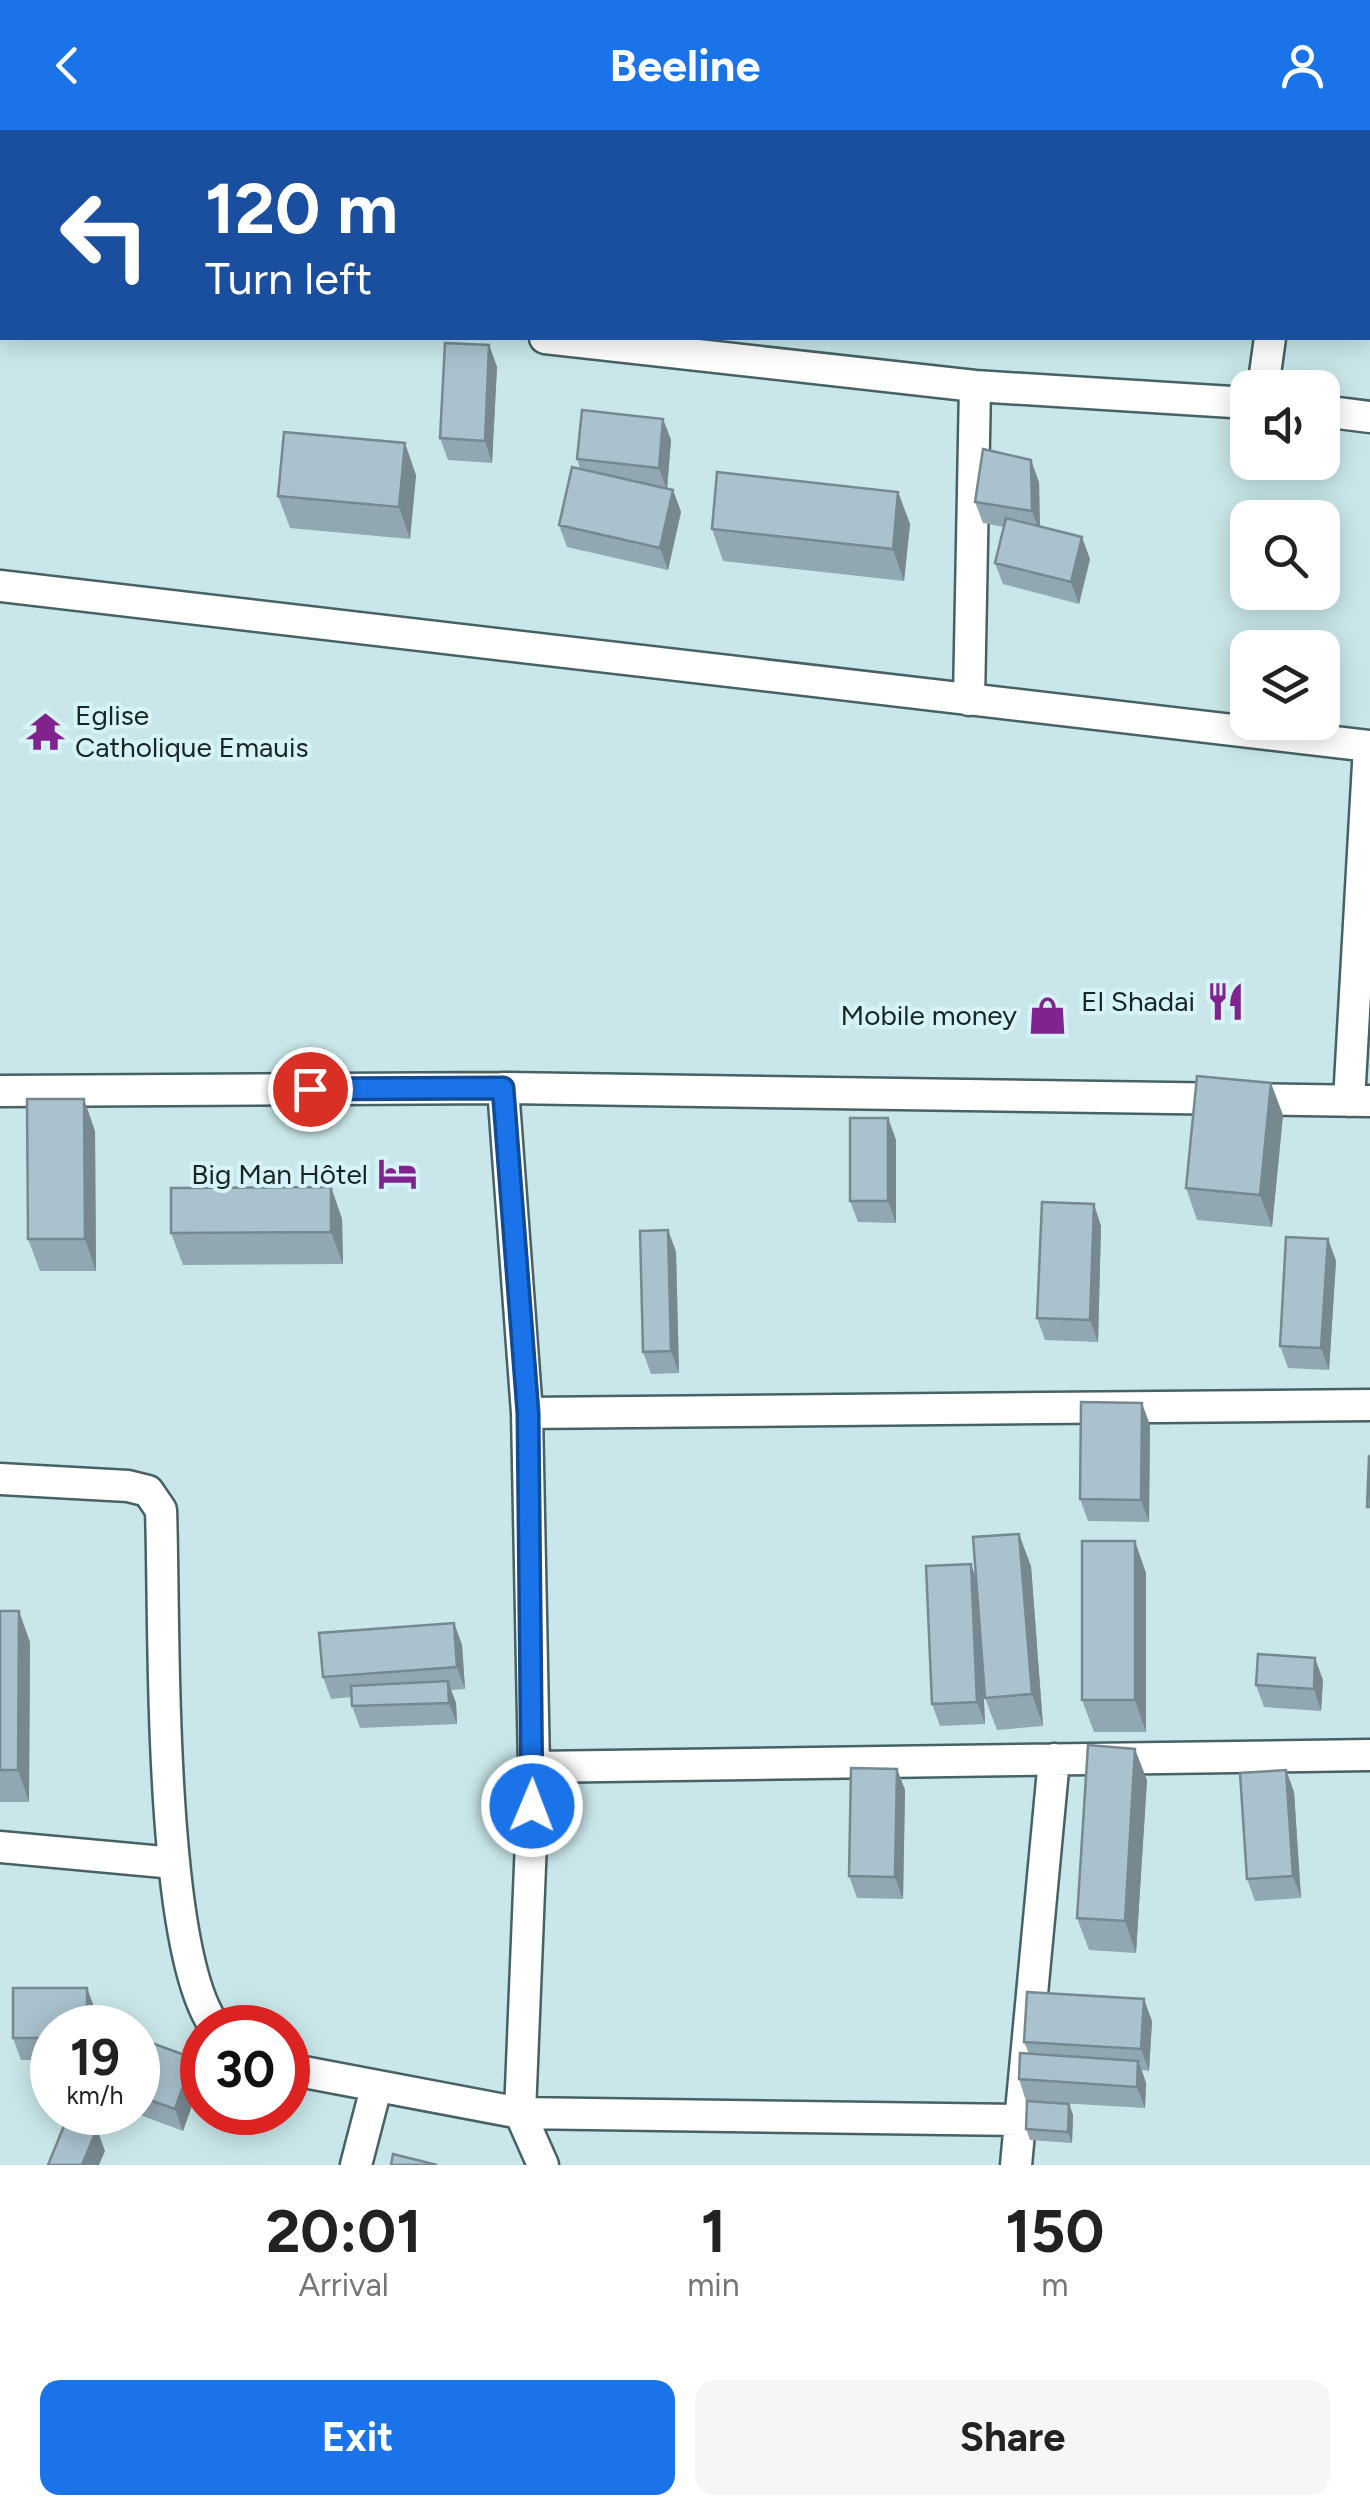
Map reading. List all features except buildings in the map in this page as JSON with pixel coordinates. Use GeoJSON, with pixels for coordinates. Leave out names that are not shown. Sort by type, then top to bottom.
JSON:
{"type":"FeatureCollection","features":[{"type":"Feature","properties":{"kind":"street"},"geometry":{"type":"LineString","coordinates":[[1266,370],[1270,340]]}},
{"type":"Feature","properties":{"kind":"street"},"geometry":{"type":"LineString","coordinates":[[615,341],[976,386],[1230,402]]}},
{"type":"Feature","properties":{"kind":"street"},"geometry":{"type":"LineString","coordinates":[[969,700],[976,386]]}},
{"type":"Feature","properties":{"kind":"street"},"geometry":{"type":"LineString","coordinates":[[1340,414],[1370,417]]}},
{"type":"Feature","properties":{"kind":"street"},"geometry":{"type":"LineString","coordinates":[[0,586],[1369,746],[1360,1101],[503,1088],[0,1091]]}},
{"type":"Feature","properties":{"kind":"street"},"geometry":{"type":"LineString","coordinates":[[503,1088],[528,1413],[534,1768],[520,2113],[543,2165]]}},
{"type":"Feature","properties":{"kind":"street"},"geometry":{"type":"LineString","coordinates":[[528,1413],[1370,1405]]}},
{"type":"Feature","properties":{"kind":"street"},"geometry":{"type":"LineString","coordinates":[[0,1479],[128,1486],[148,1491],[162,1510],[174,1863],[200,2005]]}},
{"type":"Feature","properties":{"kind":"street"},"geometry":{"type":"LineString","coordinates":[[534,1768],[1370,1755]]}},
{"type":"Feature","properties":{"kind":"street"},"geometry":{"type":"LineString","coordinates":[[1016,2165],[1054,1759]]}},
{"type":"Feature","properties":{"kind":"street"},"geometry":{"type":"LineString","coordinates":[[0,1847],[174,1863]]}},
{"type":"Feature","properties":{"kind":"street"},"geometry":{"type":"LineString","coordinates":[[310,2074],[520,2113],[1018,2120]]}},
{"type":"Feature","properties":{"kind":"street"},"geometry":{"type":"LineString","coordinates":[[356,2165],[376,2088]]}},
{"type":"Feature","properties":{"kind":"place","name":"Eglise Catholique Emauis"},"geometry":{"type":"Point","coordinates":[45,731]}},
{"type":"Feature","properties":{"kind":"place","name":"El Shadai"},"geometry":{"type":"Point","coordinates":[1225,1001]}},
{"type":"Feature","properties":{"kind":"place","name":"Mobile money"},"geometry":{"type":"Point","coordinates":[1047,1015]}},
{"type":"Feature","properties":{"kind":"place","name":"Big Man Hôtel"},"geometry":{"type":"Point","coordinates":[398,1174]}},
{"type":"Feature","properties":{"kind":"route"},"geometry":{"type":"LineString","coordinates":[[310,1089],[503,1088],[528,1413],[532,1806]]}}]}
